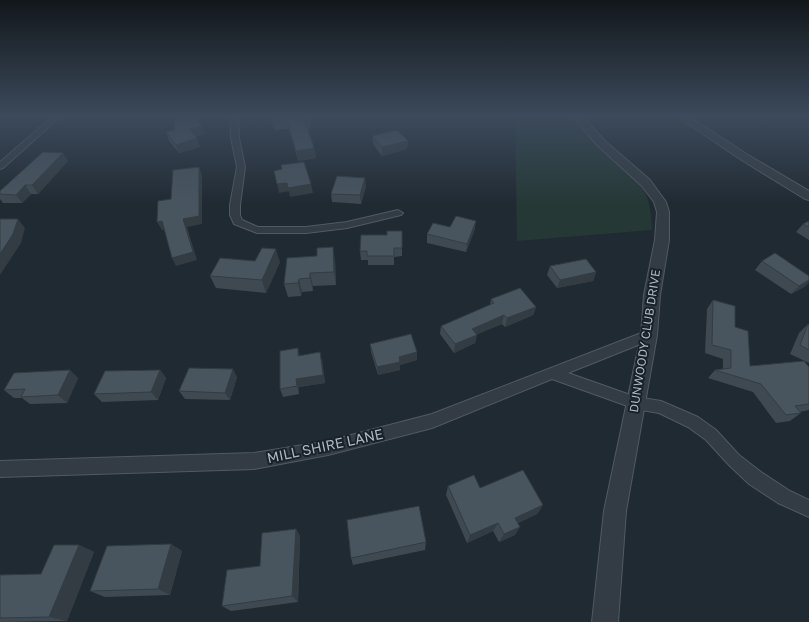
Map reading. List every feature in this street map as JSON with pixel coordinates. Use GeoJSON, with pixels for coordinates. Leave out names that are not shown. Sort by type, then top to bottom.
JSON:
{"type":"FeatureCollection","features":[{"type":"Feature","properties":{"kind":"street"},"geometry":{"type":"LineString","coordinates":[[0,166],[23,146]]}},
{"type":"Feature","properties":{"kind":"street"},"geometry":{"type":"LineString","coordinates":[[237,146],[241,167],[235,205],[235,215],[238,222],[257,230],[306,230],[347,225],[398,213]]}},
{"type":"Feature","properties":{"kind":"street","name":"DUNWOODY CLUB DRIVE"},"geometry":{"type":"LineString","coordinates":[[605,622],[615,511],[649,335],[652,295],[662,240],[663,212],[660,202],[646,183],[606,146]]}},
{"type":"Feature","properties":{"kind":"street"},"geometry":{"type":"LineString","coordinates":[[727,146],[809,196]]}},
{"type":"Feature","properties":{"kind":"street","name":"MILL SHIRE LANE"},"geometry":{"type":"LineString","coordinates":[[0,469],[254,461],[328,448],[432,420],[554,374],[649,335]]}},
{"type":"Feature","properties":{"kind":"street"},"geometry":{"type":"LineString","coordinates":[[554,374],[636,403],[661,407],[693,422],[711,435],[734,460],[755,478],[784,497],[809,509]]}},
{"type":"Feature","properties":{"kind":"green space"},"geometry":{"type":"Polygon","coordinates":[[[515,146],[600,146],[637,181],[648,200],[652,230],[517,241],[515,146]]]}},
{"type":"Feature","properties":{"kind":"building"},"geometry":{"type":"Polygon","coordinates":[[[295,146],[313,146],[314,148],[296,151],[295,146]]]}},
{"type":"Feature","properties":{"kind":"building"},"geometry":{"type":"Polygon","coordinates":[[[43,152],[63,153],[32,185],[25,185],[16,195],[0,194],[0,191],[43,152]]]}},
{"type":"Feature","properties":{"kind":"building"},"geometry":{"type":"Polygon","coordinates":[[[304,162],[311,184],[288,188],[287,183],[277,184],[274,171],[282,169],[281,165],[304,162]]]}},
{"type":"Feature","properties":{"kind":"building"},"geometry":{"type":"Polygon","coordinates":[[[199,167],[199,216],[183,219],[193,252],[172,258],[162,221],[157,222],[158,201],[171,199],[173,170],[199,167]]]}},
{"type":"Feature","properties":{"kind":"building"},"geometry":{"type":"Polygon","coordinates":[[[337,176],[365,178],[360,195],[331,194],[337,176]]]}},
{"type":"Feature","properties":{"kind":"building"},"geometry":{"type":"Polygon","coordinates":[[[456,216],[476,221],[467,244],[427,234],[433,223],[450,227],[456,216]]]}},
{"type":"Feature","properties":{"kind":"building"},"geometry":{"type":"Polygon","coordinates":[[[0,219],[18,219],[13,234],[0,254],[0,219]]]}},
{"type":"Feature","properties":{"kind":"building"},"geometry":{"type":"Polygon","coordinates":[[[809,221],[809,227],[803,224],[809,221]]]}},
{"type":"Feature","properties":{"kind":"building"},"geometry":{"type":"Polygon","coordinates":[[[387,231],[402,231],[402,248],[394,248],[394,256],[367,256],[367,251],[360,251],[361,235],[387,235],[387,231]]]}},
{"type":"Feature","properties":{"kind":"building"},"geometry":{"type":"Polygon","coordinates":[[[333,247],[334,272],[310,273],[310,278],[299,279],[298,283],[284,284],[287,258],[317,256],[317,248],[333,247]]]}},
{"type":"Feature","properties":{"kind":"building"},"geometry":{"type":"Polygon","coordinates":[[[262,248],[276,249],[262,280],[210,276],[220,258],[255,261],[262,248]]]}},
{"type":"Feature","properties":{"kind":"building"},"geometry":{"type":"Polygon","coordinates":[[[775,253],[809,276],[809,280],[799,286],[762,261],[775,253]]]}},
{"type":"Feature","properties":{"kind":"building"},"geometry":{"type":"Polygon","coordinates":[[[586,259],[596,272],[560,280],[550,266],[586,259]]]}},
{"type":"Feature","properties":{"kind":"building"},"geometry":{"type":"Polygon","coordinates":[[[520,288],[536,307],[507,318],[504,315],[472,329],[477,335],[455,344],[441,326],[494,303],[491,299],[520,288]]]}},
{"type":"Feature","properties":{"kind":"building"},"geometry":{"type":"Polygon","coordinates":[[[713,300],[735,306],[735,327],[748,331],[750,366],[804,361],[809,367],[809,404],[795,406],[801,413],[786,415],[761,384],[715,370],[731,368],[731,350],[712,345],[713,300]]]}},
{"type":"Feature","properties":{"kind":"building"},"geometry":{"type":"Polygon","coordinates":[[[808,324],[809,325],[809,350],[800,345],[808,324]]]}},
{"type":"Feature","properties":{"kind":"building"},"geometry":{"type":"Polygon","coordinates":[[[411,334],[417,352],[399,357],[400,362],[377,367],[370,344],[411,334]]]}},
{"type":"Feature","properties":{"kind":"building"},"geometry":{"type":"Polygon","coordinates":[[[298,348],[298,356],[320,352],[323,375],[296,379],[297,386],[280,389],[280,351],[298,348]]]}},
{"type":"Feature","properties":{"kind":"building"},"geometry":{"type":"Polygon","coordinates":[[[189,368],[233,369],[225,393],[179,391],[189,368]]]}},
{"type":"Feature","properties":{"kind":"building"},"geometry":{"type":"Polygon","coordinates":[[[70,370],[58,395],[21,397],[25,389],[4,390],[14,373],[70,370]]]}},
{"type":"Feature","properties":{"kind":"building"},"geometry":{"type":"Polygon","coordinates":[[[160,370],[151,392],[94,394],[105,371],[160,370]]]}},
{"type":"Feature","properties":{"kind":"building"},"geometry":{"type":"Polygon","coordinates":[[[523,470],[543,505],[515,518],[520,527],[504,534],[498,523],[470,535],[448,486],[474,475],[480,488],[523,470]]]}},
{"type":"Feature","properties":{"kind":"building"},"geometry":{"type":"Polygon","coordinates":[[[419,506],[426,542],[351,558],[347,520],[419,506]]]}},
{"type":"Feature","properties":{"kind":"building"},"geometry":{"type":"Polygon","coordinates":[[[296,529],[292,596],[222,606],[227,570],[260,566],[262,533],[296,529]]]}},
{"type":"Feature","properties":{"kind":"building"},"geometry":{"type":"Polygon","coordinates":[[[171,544],[158,589],[90,591],[107,546],[171,544]]]}},
{"type":"Feature","properties":{"kind":"building"},"geometry":{"type":"Polygon","coordinates":[[[54,545],[79,545],[49,617],[0,618],[0,575],[41,574],[54,545]]]}}]}
